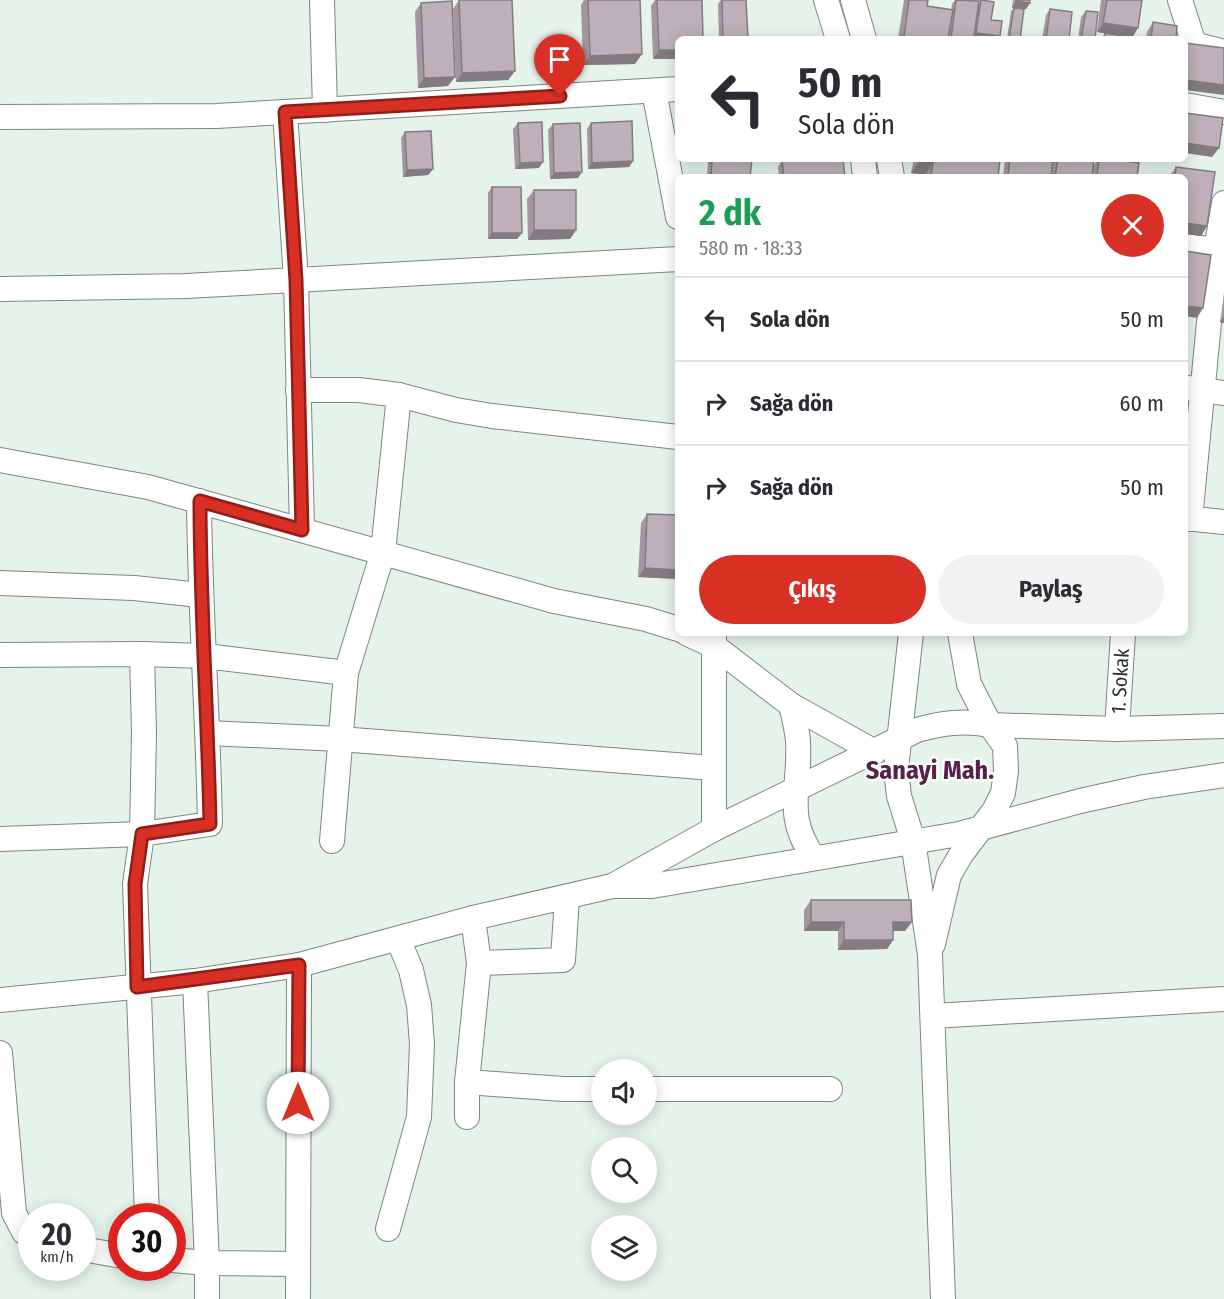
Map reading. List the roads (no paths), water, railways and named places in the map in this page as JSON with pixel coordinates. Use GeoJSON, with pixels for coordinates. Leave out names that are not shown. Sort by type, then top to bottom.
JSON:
{"type":"FeatureCollection","features":[{"type":"Feature","properties":{"kind":"street"},"geometry":{"type":"LineString","coordinates":[[322,0],[324,110]]}},
{"type":"Feature","properties":{"kind":"street"},"geometry":{"type":"LineString","coordinates":[[826,0],[836,36]]}},
{"type":"Feature","properties":{"kind":"street"},"geometry":{"type":"LineString","coordinates":[[853,0],[863,36]]}},
{"type":"Feature","properties":{"kind":"street"},"geometry":{"type":"LineString","coordinates":[[1180,0],[1194,44],[1224,52]]}},
{"type":"Feature","properties":{"kind":"street"},"geometry":{"type":"LineString","coordinates":[[0,117],[216,116],[666,90],[675,185]]}},
{"type":"Feature","properties":{"kind":"street"},"geometry":{"type":"LineString","coordinates":[[1188,106],[1224,112]]}},
{"type":"Feature","properties":{"kind":"street"},"geometry":{"type":"LineString","coordinates":[[285,112],[296,280],[302,530]]}},
{"type":"Feature","properties":{"kind":"street"},"geometry":{"type":"LineString","coordinates":[[1188,511],[1224,203]]}},
{"type":"Feature","properties":{"kind":"street"},"geometry":{"type":"LineString","coordinates":[[1188,246],[1220,250]]}},
{"type":"Feature","properties":{"kind":"street"},"geometry":{"type":"LineString","coordinates":[[0,289],[186,286],[675,259]]}},
{"type":"Feature","properties":{"kind":"street"},"geometry":{"type":"LineString","coordinates":[[298,390],[359,390],[399,395],[456,410],[492,416],[675,437]]}},
{"type":"Feature","properties":{"kind":"street"},"geometry":{"type":"LineString","coordinates":[[332,841],[346,673],[383,552],[399,395]]}},
{"type":"Feature","properties":{"kind":"street"},"geometry":{"type":"LineString","coordinates":[[0,460],[148,487],[554,601],[675,628]]}},
{"type":"Feature","properties":{"kind":"street"},"geometry":{"type":"LineString","coordinates":[[0,839],[142,834],[210,824],[205,656],[200,595],[200,501]]}},
{"type":"Feature","properties":{"kind":"street"},"geometry":{"type":"LineString","coordinates":[[1188,519],[1224,522]]}},
{"type":"Feature","properties":{"kind":"street"},"geometry":{"type":"LineString","coordinates":[[0,583],[134,588],[200,595]]}},
{"type":"Feature","properties":{"kind":"street"},"geometry":{"type":"LineString","coordinates":[[698,636],[714,640],[791,705],[875,752]]}},
{"type":"Feature","properties":{"kind":"street"},"geometry":{"type":"LineString","coordinates":[[911,636],[896,769],[899,796],[913,841],[930,956],[943,1299]]}},
{"type":"Feature","properties":{"kind":"street"},"geometry":{"type":"LineString","coordinates":[[930,956],[950,875],[962,853],[994,811],[1003,793],[1006,771],[1005,746],[990,725],[969,684],[961,636]]}},
{"type":"Feature","properties":{"kind":"street","name":"1. Sokak"},"geometry":{"type":"LineString","coordinates":[[1117,729],[1123,636]]}},
{"type":"Feature","properties":{"kind":"street"},"geometry":{"type":"LineString","coordinates":[[714,640],[714,829]]}},
{"type":"Feature","properties":{"kind":"street"},"geometry":{"type":"LineString","coordinates":[[142,654],[144,732],[142,834],[135,884],[146,1203]]}},
{"type":"Feature","properties":{"kind":"street"},"geometry":{"type":"LineString","coordinates":[[0,655],[205,656],[346,673]]}},
{"type":"Feature","properties":{"kind":"street"},"geometry":{"type":"LineString","coordinates":[[791,705],[798,742],[794,801],[796,824],[803,842],[814,858]]}},
{"type":"Feature","properties":{"kind":"street"},"geometry":{"type":"LineString","coordinates":[[612,886],[714,829],[917,730],[941,723],[969,721],[990,725],[1117,729],[1224,726]]}},
{"type":"Feature","properties":{"kind":"street"},"geometry":{"type":"LineString","coordinates":[[208,734],[340,739],[714,768]]}},
{"type":"Feature","properties":{"kind":"street"},"geometry":{"type":"LineString","coordinates":[[0,1000],[195,981],[299,965],[474,918],[612,886],[652,886],[959,834],[1134,789],[1224,775]]}},
{"type":"Feature","properties":{"kind":"street"},"geometry":{"type":"LineString","coordinates":[[478,963],[562,960],[567,897]]}},
{"type":"Feature","properties":{"kind":"street"},"geometry":{"type":"LineString","coordinates":[[467,1117],[478,963],[474,918]]}},
{"type":"Feature","properties":{"kind":"street"},"geometry":{"type":"LineString","coordinates":[[387,1229],[420,1107],[422,1044],[419,1005],[411,970],[398,939]]}},
{"type":"Feature","properties":{"kind":"street"},"geometry":{"type":"LineString","coordinates":[[297,1299],[299,965]]}},
{"type":"Feature","properties":{"kind":"street"},"geometry":{"type":"LineString","coordinates":[[195,981],[207,1299]]}},
{"type":"Feature","properties":{"kind":"street"},"geometry":{"type":"LineString","coordinates":[[933,1016],[1224,999]]}},
{"type":"Feature","properties":{"kind":"street"},"geometry":{"type":"LineString","coordinates":[[0,1053],[14,1213],[18,1221]]}},
{"type":"Feature","properties":{"kind":"street"},"geometry":{"type":"LineString","coordinates":[[468,1082],[591,1089]]}},
{"type":"Feature","properties":{"kind":"street"},"geometry":{"type":"LineString","coordinates":[[657,1089],[830,1089]]}},
{"type":"Feature","properties":{"kind":"street"},"geometry":{"type":"LineString","coordinates":[[186,1261],[297,1264]]}},
{"type":"Feature","properties":{"kind":"district","name":"Sanayi Mah."},"geometry":{"type":"Point","coordinates":[930,770]}}]}
